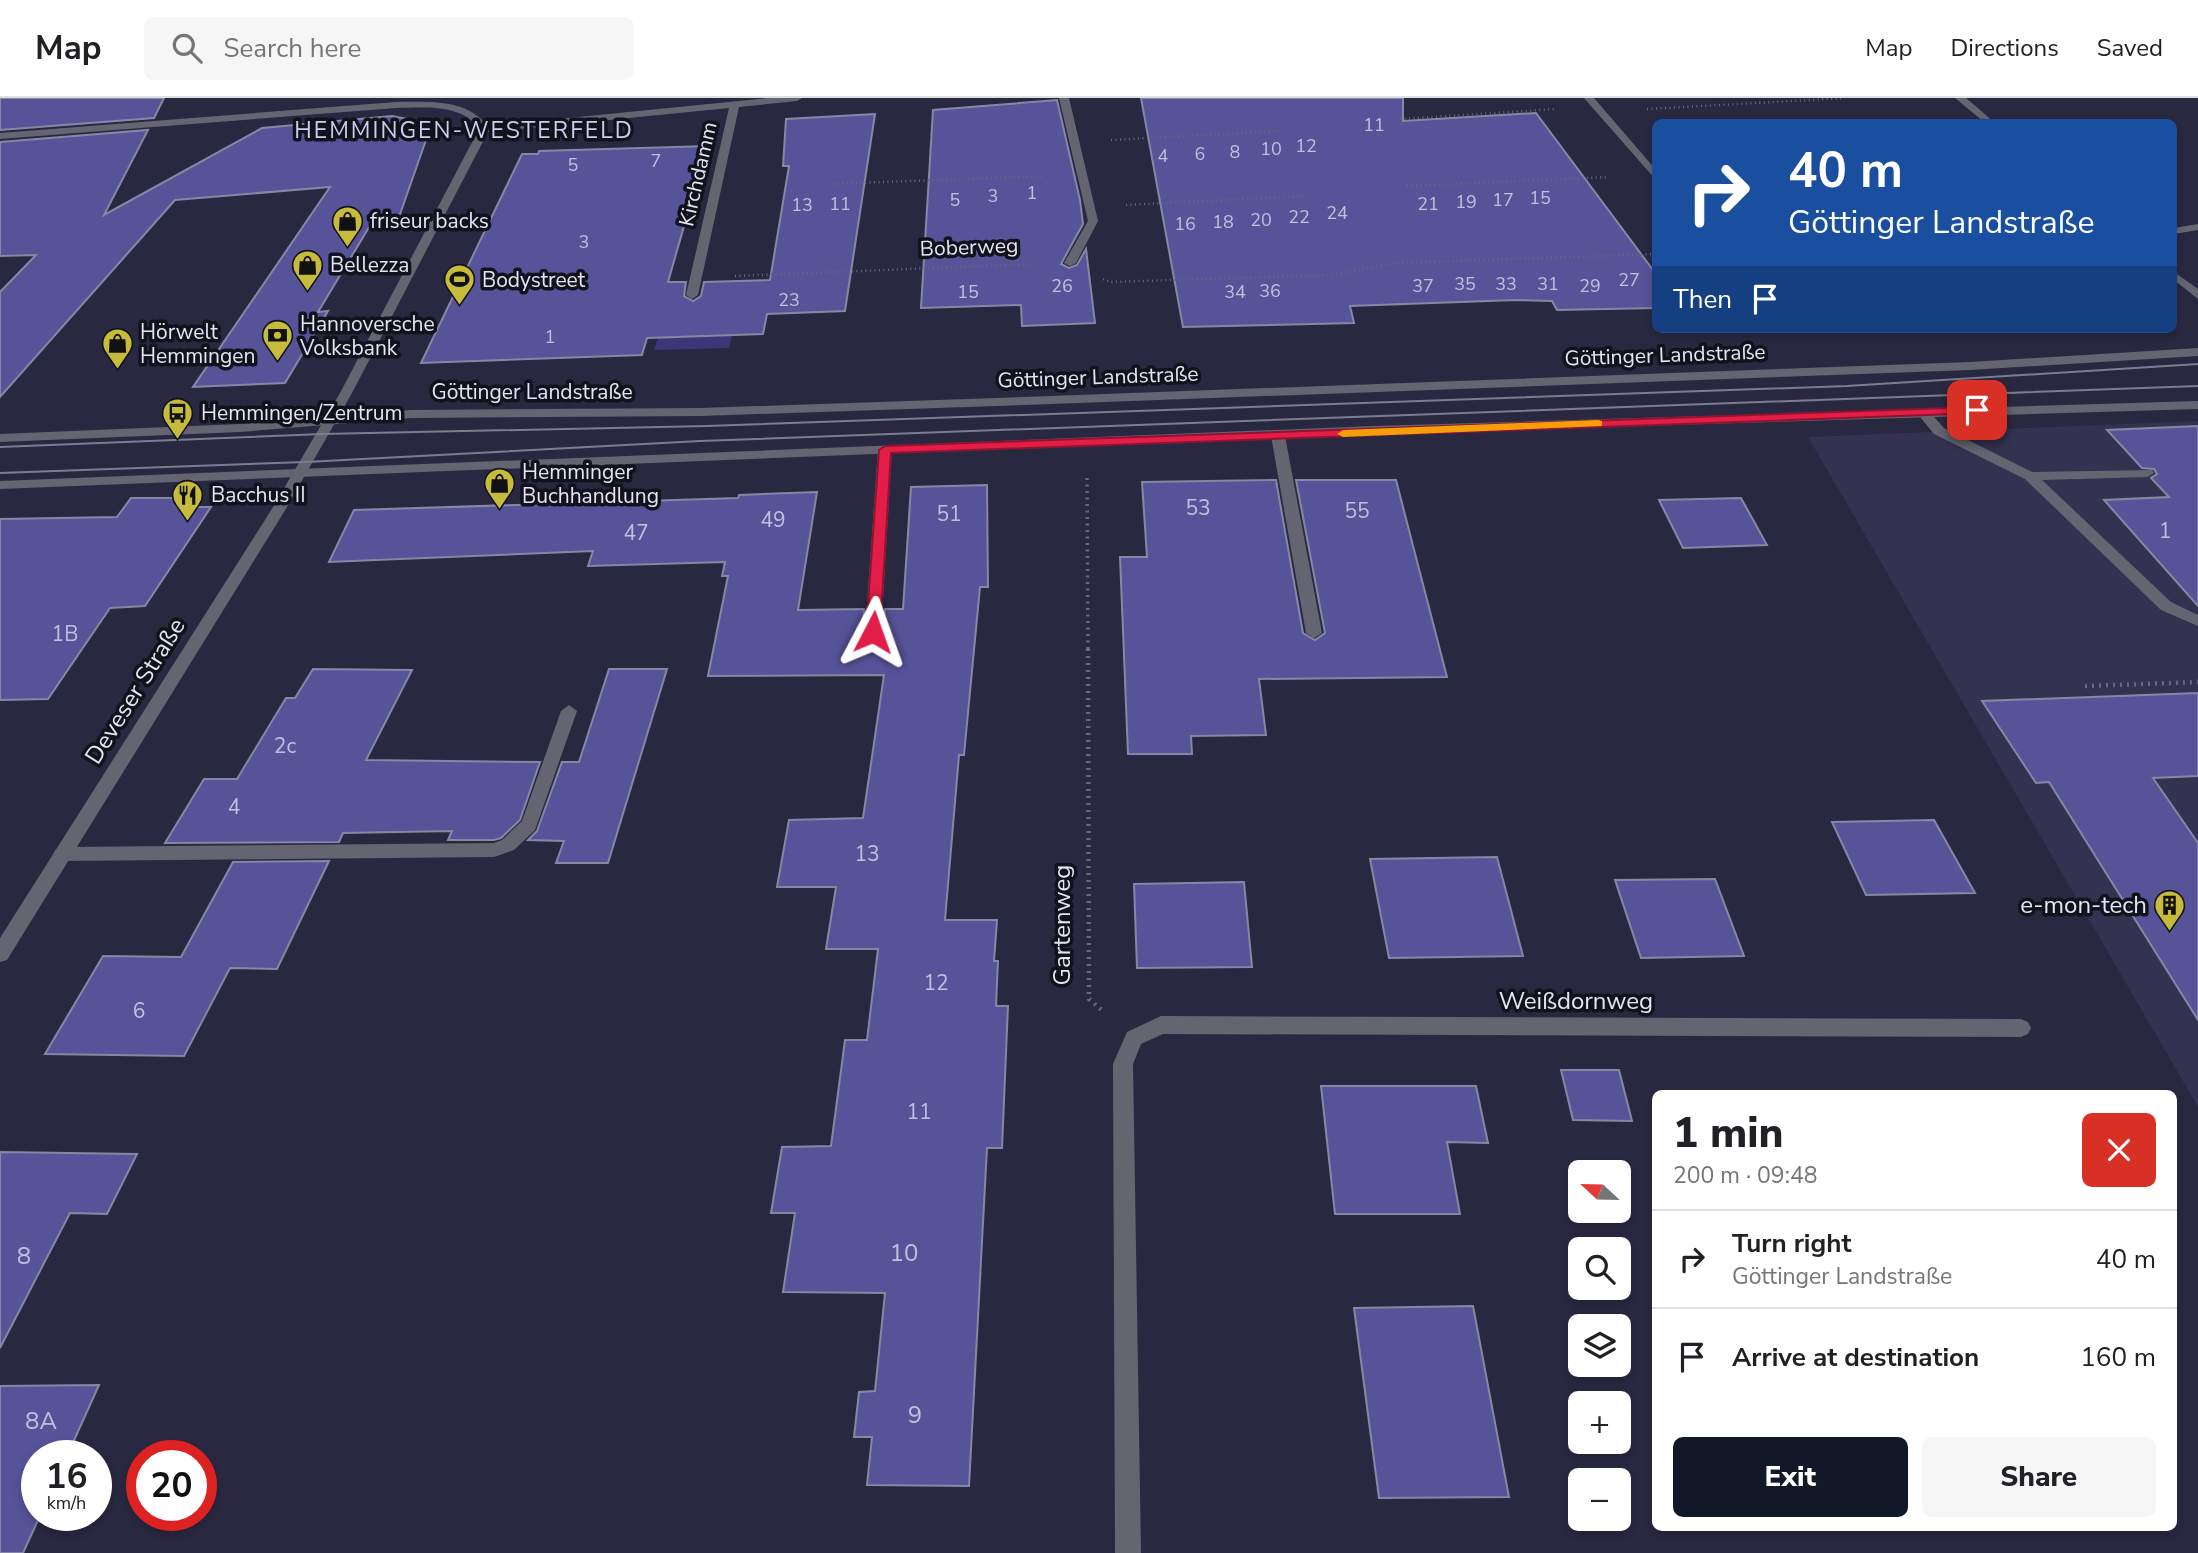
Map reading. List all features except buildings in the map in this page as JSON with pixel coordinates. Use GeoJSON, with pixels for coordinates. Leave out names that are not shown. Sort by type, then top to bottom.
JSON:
{"type":"FeatureCollection","features":[{"type":"Feature","properties":{"kind":"street"},"geometry":{"type":"LineString","coordinates":[[657,98],[659,111]]}},
{"type":"Feature","properties":{"kind":"street"},"geometry":{"type":"LineString","coordinates":[[735,104],[797,98]]}},
{"type":"Feature","properties":{"kind":"street"},"geometry":{"type":"LineString","coordinates":[[1064,98],[1093,221],[1070,264]]}},
{"type":"Feature","properties":{"kind":"street"},"geometry":{"type":"LineString","coordinates":[[1960,98],[1985,119]]}},
{"type":"Feature","properties":{"kind":"street","name":"Kirchdamm"},"geometry":{"type":"LineString","coordinates":[[484,129],[735,104],[692,295]]}},
{"type":"Feature","properties":{"kind":"street"},"geometry":{"type":"LineString","coordinates":[[0,136],[287,109],[396,105],[448,107],[471,114],[484,129],[329,422]]}},
{"type":"Feature","properties":{"kind":"street"},"geometry":{"type":"LineString","coordinates":[[1596,105],[1652,174]]}},
{"type":"Feature","properties":{"kind":"street"},"geometry":{"type":"LineString","coordinates":[[2177,232],[2198,227]]}},
{"type":"Feature","properties":{"kind":"street"},"geometry":{"type":"LineString","coordinates":[[2177,234],[2198,238]]}},
{"type":"Feature","properties":{"kind":"street"},"geometry":{"type":"LineString","coordinates":[[2177,278],[2198,295]]}},
{"type":"Feature","properties":{"kind":"street","name":"Göttinger Landstraße"},"geometry":{"type":"LineString","coordinates":[[0,438],[329,422],[411,414],[715,412],[1928,367],[2198,352]]}},
{"type":"Feature","properties":{"kind":"street"},"geometry":{"type":"LineString","coordinates":[[0,485],[298,476],[1087,442],[1922,412],[2198,405]]}},
{"type":"Feature","properties":{"kind":"street"},"geometry":{"type":"LineString","coordinates":[[1922,412],[1939,431],[2030,476],[2166,606],[2198,621]]}},
{"type":"Feature","properties":{"kind":"street","name":"Deveser Straße"},"geometry":{"type":"LineString","coordinates":[[0,954],[329,422]]}},
{"type":"Feature","properties":{"kind":"street"},"geometry":{"type":"LineString","coordinates":[[1278,436],[1314,633]]}},
{"type":"Feature","properties":{"kind":"street"},"geometry":{"type":"LineString","coordinates":[[873,632],[885,450]]}},
{"type":"Feature","properties":{"kind":"street"},"geometry":{"type":"LineString","coordinates":[[2030,476],[2147,473]]}},
{"type":"Feature","properties":{"kind":"street"},"geometry":{"type":"LineString","coordinates":[[62,854],[494,850],[508,845],[529,825],[569,711]]}},
{"type":"Feature","properties":{"kind":"street","name":"Weißdornweg"},"geometry":{"type":"LineString","coordinates":[[1134,1038],[1161,1025],[2021,1028]]}},
{"type":"Feature","properties":{"kind":"street"},"geometry":{"type":"LineString","coordinates":[[1128,1553],[1123,1064],[1134,1038]]}},
{"type":"Feature","properties":{"kind":"path"},"geometry":{"type":"LineString","coordinates":[[1400,118],[1596,105],[1845,98]]}},
{"type":"Feature","properties":{"kind":"path"},"geometry":{"type":"LineString","coordinates":[[1076,142],[1278,131]]}},
{"type":"Feature","properties":{"kind":"path"},"geometry":{"type":"LineString","coordinates":[[829,184],[1083,174]]}},
{"type":"Feature","properties":{"kind":"path"},"geometry":{"type":"LineString","coordinates":[[1407,186],[1652,176]]}},
{"type":"Feature","properties":{"kind":"path"},"geometry":{"type":"LineString","coordinates":[[1090,206],[1305,197]]}},
{"type":"Feature","properties":{"kind":"path"},"geometry":{"type":"LineString","coordinates":[[1070,264],[1110,282],[1332,275],[1395,263],[1652,254]]}},
{"type":"Feature","properties":{"kind":"path","name":"Boberweg"},"geometry":{"type":"LineString","coordinates":[[696,278],[1070,264]]}},
{"type":"Feature","properties":{"kind":"path","name":"Gartenweg"},"geometry":{"type":"LineString","coordinates":[[1087,442],[1089,999],[1134,1038]]}},
{"type":"Feature","properties":{"kind":"path"},"geometry":{"type":"LineString","coordinates":[[2085,687],[2198,682]]}},
{"type":"Feature","properties":{"kind":"shaded area"},"geometry":{"type":"Polygon","coordinates":[[[735,319],[729,348],[654,350],[664,321],[735,319]]]}},
{"type":"Feature","properties":{"kind":"shaded area"},"geometry":{"type":"Polygon","coordinates":[[[2198,421],[2198,1107],[1808,437],[2198,421]]]}},
{"type":"Feature","properties":{"kind":"tram line"},"geometry":{"type":"LineString","coordinates":[[0,447],[322,434],[707,426],[1847,386],[2198,364]]}},
{"type":"Feature","properties":{"kind":"tram line"},"geometry":{"type":"LineString","coordinates":[[0,473],[306,462],[700,441],[2198,386]]}},
{"type":"Feature","properties":{"kind":"slow traffic"},"geometry":{"type":"LineString","coordinates":[[1343,434],[1598,424]]}},
{"type":"Feature","properties":{"kind":"place","name":"friseur backs"},"geometry":{"type":"Point","coordinates":[347,248]}},
{"type":"Feature","properties":{"kind":"place","name":"Bellezza"},"geometry":{"type":"Point","coordinates":[307,292]}},
{"type":"Feature","properties":{"kind":"place","name":"Bodystreet"},"geometry":{"type":"Point","coordinates":[459,307]}},
{"type":"Feature","properties":{"kind":"place","name":"Hannoversche Volksbank"},"geometry":{"type":"Point","coordinates":[277,363]}},
{"type":"Feature","properties":{"kind":"place","name":"Hörwelt Hemmingen"},"geometry":{"type":"Point","coordinates":[117,371]}},
{"type":"Feature","properties":{"kind":"place","name":"Hemmingen/Zentrum"},"geometry":{"type":"Point","coordinates":[178,440]}},
{"type":"Feature","properties":{"kind":"place","name":"Hemminger Buchhandlung"},"geometry":{"type":"Point","coordinates":[499,511]}},
{"type":"Feature","properties":{"kind":"place","name":"Bacchus II"},"geometry":{"type":"Point","coordinates":[188,522]}},
{"type":"Feature","properties":{"kind":"place","name":"e-mon-tech"},"geometry":{"type":"Point","coordinates":[2170,932]}},
{"type":"Feature","properties":{"kind":"district","name":"HEMMINGEN-WESTERFELD"},"geometry":{"type":"Point","coordinates":[464,130]}},
{"type":"Feature","properties":{"kind":"route"},"geometry":{"type":"LineString","coordinates":[[873,632],[885,450],[1977,410]]}}]}
